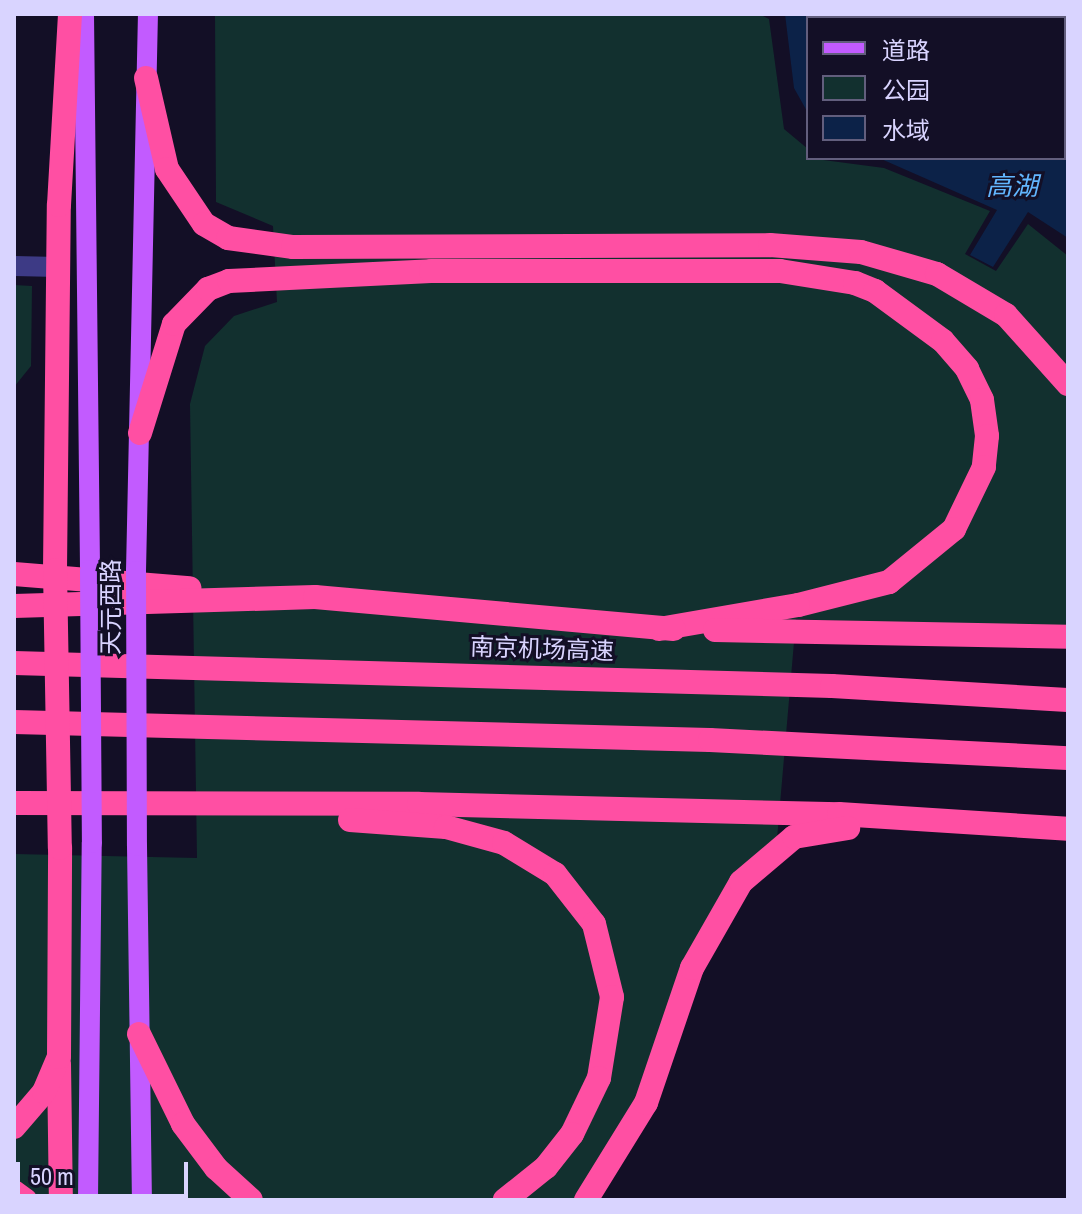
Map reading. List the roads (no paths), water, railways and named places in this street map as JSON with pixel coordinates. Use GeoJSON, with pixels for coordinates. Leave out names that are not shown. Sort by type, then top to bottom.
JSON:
{"type":"FeatureCollection","features":[{"type":"Feature","properties":{"kind":"highway"},"geometry":{"type":"LineString","coordinates":[[61,1200],[55,570],[58,267],[70,14]]}},
{"type":"Feature","properties":{"kind":"highway"},"geometry":{"type":"LineString","coordinates":[[146,78],[167,169],[204,224],[228,238],[293,247],[770,245],[861,252],[937,274],[1006,315],[1068,384]]}},
{"type":"Feature","properties":{"kind":"highway"},"geometry":{"type":"LineString","coordinates":[[140,433],[174,324],[208,289],[229,281],[431,271],[780,271],[831,277],[875,291],[943,341],[967,369],[982,400],[987,436],[984,467],[954,529],[889,582],[798,605],[659,629]]}},
{"type":"Feature","properties":{"kind":"highway"},"geometry":{"type":"LineString","coordinates":[[14,574],[315,597],[659,629],[1068,637]]}},
{"type":"Feature","properties":{"kind":"highway"},"geometry":{"type":"LineString","coordinates":[[14,606],[315,597]]}},
{"type":"Feature","properties":{"kind":"highway","name":"南京机场高速"},"geometry":{"type":"LineString","coordinates":[[14,663],[816,685],[1068,700]]}},
{"type":"Feature","properties":{"kind":"highway"},"geometry":{"type":"LineString","coordinates":[[14,722],[710,740],[1068,758]]}},
{"type":"Feature","properties":{"kind":"highway"},"geometry":{"type":"LineString","coordinates":[[14,803],[839,814],[1058,828]]}},
{"type":"Feature","properties":{"kind":"highway"},"geometry":{"type":"LineString","coordinates":[[226,805],[272,818],[371,821],[484,835],[540,861],[585,907],[610,977],[611,1018],[605,1056],[572,1134],[546,1167],[505,1200]]}},
{"type":"Feature","properties":{"kind":"highway"},"geometry":{"type":"LineString","coordinates":[[586,1200],[646,1103],[692,968],[724,906],[757,863],[794,837],[826,828],[1058,828]]}},
{"type":"Feature","properties":{"kind":"highway"},"geometry":{"type":"LineString","coordinates":[[139,1034],[183,1124],[216,1168],[251,1200]]}},
{"type":"Feature","properties":{"kind":"highway"},"geometry":{"type":"LineString","coordinates":[[14,1127],[44,1092],[59,1057]]}},
{"type":"Feature","properties":{"kind":"highway"},"geometry":{"type":"LineString","coordinates":[[14,1192],[25,1200]]}},
{"type":"Feature","properties":{"kind":"main road","name":"天元西路"},"geometry":{"type":"LineString","coordinates":[[84,14],[92,843],[88,1200]]}},
{"type":"Feature","properties":{"kind":"main road","name":"天元西路"},"geometry":{"type":"LineString","coordinates":[[142,1200],[136,571],[148,14]]}},
{"type":"Feature","properties":{"kind":"lane"},"geometry":{"type":"LineString","coordinates":[[14,266],[58,267]]}},
{"type":"Feature","properties":{"kind":"water","name":"高湖"},"geometry":{"type":"Polygon","coordinates":[[[785,14],[1068,14],[1068,238],[1028,212],[993,267],[970,255],[997,210],[884,160],[1066,160],[1066,16],[806,16],[806,109],[794,88],[785,14]]]}}]}
